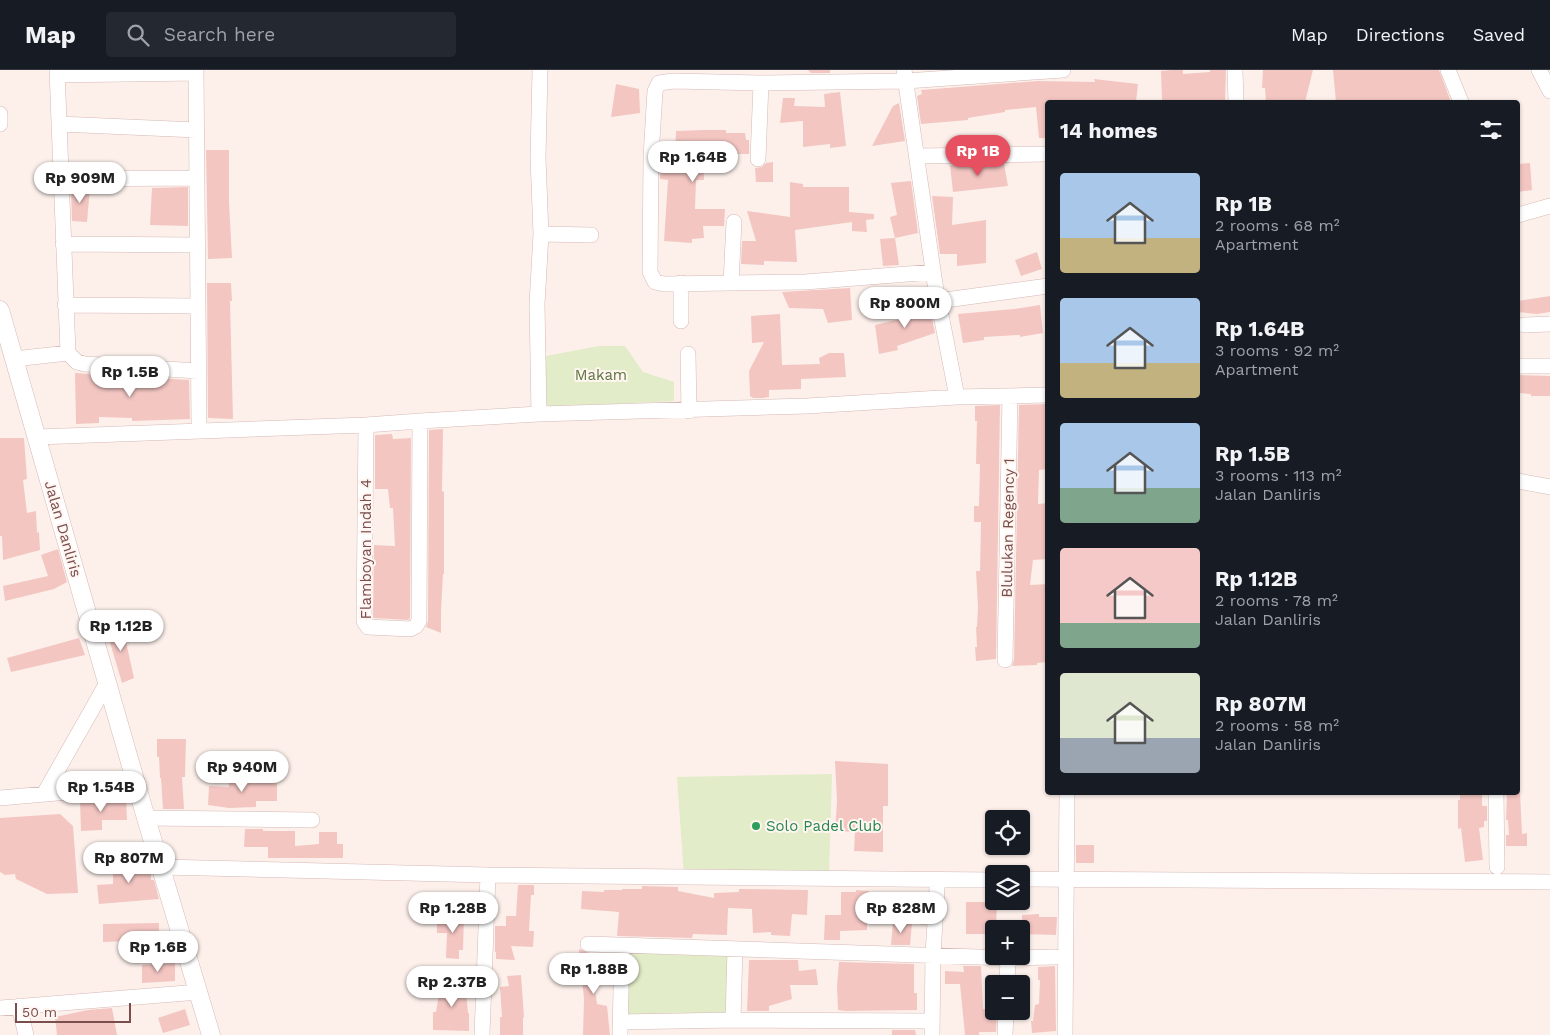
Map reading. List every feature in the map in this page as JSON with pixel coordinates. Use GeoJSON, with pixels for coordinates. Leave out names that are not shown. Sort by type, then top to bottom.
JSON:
{"type":"FeatureCollection","features":[{"type":"Feature","properties":{"kind":"street"},"geometry":{"type":"LineString","coordinates":[[539,414],[537,304],[541,234],[538,158],[540,70]]}},
{"type":"Feature","properties":{"kind":"street"},"geometry":{"type":"LineString","coordinates":[[933,272],[805,282],[658,283],[653,280],[650,272],[651,157],[655,90],[659,83],[673,75],[761,83],[905,75],[1063,70]]}},
{"type":"Feature","properties":{"kind":"street"},"geometry":{"type":"LineString","coordinates":[[1235,70],[1236,100]]}},
{"type":"Feature","properties":{"kind":"street"},"geometry":{"type":"LineString","coordinates":[[1448,70],[1460,100]]}},
{"type":"Feature","properties":{"kind":"street"},"geometry":{"type":"LineString","coordinates":[[1539,70],[1550,91]]}},
{"type":"Feature","properties":{"kind":"street"},"geometry":{"type":"LineString","coordinates":[[198,371],[84,364],[77,362],[68,353],[57,72],[196,72],[198,245],[198,306],[198,371],[198,423]]}},
{"type":"Feature","properties":{"kind":"street"},"geometry":{"type":"LineString","coordinates":[[905,75],[933,272],[957,397]]}},
{"type":"Feature","properties":{"kind":"street"},"geometry":{"type":"LineString","coordinates":[[758,159],[761,83]]}},
{"type":"Feature","properties":{"kind":"street"},"geometry":{"type":"LineString","coordinates":[[0,114],[0,124]]}},
{"type":"Feature","properties":{"kind":"street"},"geometry":{"type":"LineString","coordinates":[[59,124],[197,130]]}},
{"type":"Feature","properties":{"kind":"street"},"geometry":{"type":"LineString","coordinates":[[918,156],[1045,154]]}},
{"type":"Feature","properties":{"kind":"street"},"geometry":{"type":"LineString","coordinates":[[60,180],[197,178]]}},
{"type":"Feature","properties":{"kind":"street"},"geometry":{"type":"LineString","coordinates":[[1520,214],[1550,206]]}},
{"type":"Feature","properties":{"kind":"street"},"geometry":{"type":"LineString","coordinates":[[732,283],[734,222]]}},
{"type":"Feature","properties":{"kind":"street"},"geometry":{"type":"LineString","coordinates":[[541,234],[591,235]]}},
{"type":"Feature","properties":{"kind":"street"},"geometry":{"type":"LineString","coordinates":[[63,244],[198,245]]}},
{"type":"Feature","properties":{"kind":"street"},"geometry":{"type":"LineString","coordinates":[[681,283],[681,321]]}},
{"type":"Feature","properties":{"kind":"street"},"geometry":{"type":"LineString","coordinates":[[938,301],[1045,286]]}},
{"type":"Feature","properties":{"kind":"street"},"geometry":{"type":"LineString","coordinates":[[65,305],[198,306]]}},
{"type":"Feature","properties":{"kind":"street","name":"Jalan Danliris"},"geometry":{"type":"LineString","coordinates":[[0,310],[136,786],[212,1035]]}},
{"type":"Feature","properties":{"kind":"street"},"geometry":{"type":"LineString","coordinates":[[1524,325],[1550,324]]}},
{"type":"Feature","properties":{"kind":"street"},"geometry":{"type":"LineString","coordinates":[[14,359],[68,353]]}},
{"type":"Feature","properties":{"kind":"street"},"geometry":{"type":"LineString","coordinates":[[688,354],[689,411]]}},
{"type":"Feature","properties":{"kind":"street"},"geometry":{"type":"LineString","coordinates":[[1520,366],[1550,366]]}},
{"type":"Feature","properties":{"kind":"street"},"geometry":{"type":"LineString","coordinates":[[37,437],[366,425],[420,420],[539,414],[689,411],[957,397],[1045,395]]}},
{"type":"Feature","properties":{"kind":"street","name":"Blulukan Regency 1"},"geometry":{"type":"LineString","coordinates":[[1006,660],[1010,396]]}},
{"type":"Feature","properties":{"kind":"street","name":"Flamboyan Indah 4"},"geometry":{"type":"LineString","coordinates":[[366,425],[364,621],[368,628],[410,629],[416,626],[419,621],[420,420]]}},
{"type":"Feature","properties":{"kind":"street"},"geometry":{"type":"LineString","coordinates":[[1520,482],[1550,487]]}},
{"type":"Feature","properties":{"kind":"street"},"geometry":{"type":"LineString","coordinates":[[44,794],[107,683]]}},
{"type":"Feature","properties":{"kind":"street"},"geometry":{"type":"LineString","coordinates":[[0,798],[136,786]]}},
{"type":"Feature","properties":{"kind":"street"},"geometry":{"type":"LineString","coordinates":[[1065,1035],[1067,795]]}},
{"type":"Feature","properties":{"kind":"street"},"geometry":{"type":"LineString","coordinates":[[1496,795],[1497,867]]}},
{"type":"Feature","properties":{"kind":"street"},"geometry":{"type":"LineString","coordinates":[[146,818],[312,820]]}},
{"type":"Feature","properties":{"kind":"street"},"geometry":{"type":"LineString","coordinates":[[161,867],[488,875],[985,880]]}},
{"type":"Feature","properties":{"kind":"street"},"geometry":{"type":"LineString","coordinates":[[482,1035],[488,875]]}},
{"type":"Feature","properties":{"kind":"street"},"geometry":{"type":"LineString","coordinates":[[1030,880],[1550,882]]}},
{"type":"Feature","properties":{"kind":"street"},"geometry":{"type":"LineString","coordinates":[[622,947],[620,1029],[733,1020],[932,1028],[933,955],[937,888]]}},
{"type":"Feature","properties":{"kind":"street"},"geometry":{"type":"LineString","coordinates":[[588,944],[622,947],[985,957]]}},
{"type":"Feature","properties":{"kind":"street"},"geometry":{"type":"LineString","coordinates":[[733,1020],[734,949]]}},
{"type":"Feature","properties":{"kind":"street"},"geometry":{"type":"LineString","coordinates":[[1030,958],[1055,957]]}},
{"type":"Feature","properties":{"kind":"street"},"geometry":{"type":"LineString","coordinates":[[0,1008],[199,992]]}},
{"type":"Feature","properties":{"kind":"street"},"geometry":{"type":"LineString","coordinates":[[19,1006],[26,1035]]}},
{"type":"Feature","properties":{"kind":"street"},"geometry":{"type":"LineString","coordinates":[[1005,1035],[1006,1020]]}},
{"type":"Feature","properties":{"kind":"green space","name":"Makam"},"geometry":{"type":"Polygon","coordinates":[[[599,346],[625,346],[643,372],[674,382],[674,401],[551,407],[546,404],[546,356],[599,346]]]}},
{"type":"Feature","properties":{"kind":"green space","name":"Solo Padel Club"},"geometry":{"type":"Polygon","coordinates":[[[832,774],[829,875],[684,877],[677,777],[832,774]]]}},
{"type":"Feature","properties":{"kind":"green space"},"geometry":{"type":"Polygon","coordinates":[[[627,951],[730,953],[729,1015],[627,1018],[627,951]]]}},
{"type":"Feature","properties":{"kind":"building"},"geometry":{"type":"Polygon","coordinates":[[[808,70],[830,70],[830,73],[811,73],[808,70]]]}},
{"type":"Feature","properties":{"kind":"building"},"geometry":{"type":"Polygon","coordinates":[[[1183,70],[1183,74],[1226,70],[1225,100],[1162,100],[1161,71],[1183,70]]]}},
{"type":"Feature","properties":{"kind":"building"},"geometry":{"type":"Polygon","coordinates":[[[1263,70],[1313,70],[1306,100],[1266,100],[1265,88],[1262,88],[1263,70]]]}},
{"type":"Feature","properties":{"kind":"building"},"geometry":{"type":"Polygon","coordinates":[[[1333,70],[1439,70],[1450,100],[1336,100],[1333,70]]]}},
{"type":"Feature","properties":{"kind":"building"},"geometry":{"type":"Polygon","coordinates":[[[1094,79],[1138,84],[1136,100],[1045,100],[1045,138],[1039,138],[1036,107],[1005,110],[1005,112],[968,118],[968,120],[921,124],[917,96],[922,94],[921,90],[1038,81],[1095,82],[1094,79]]]}},
{"type":"Feature","properties":{"kind":"building"},"geometry":{"type":"Polygon","coordinates":[[[616,84],[639,89],[640,113],[611,117],[616,84]]]}},
{"type":"Feature","properties":{"kind":"building"},"geometry":{"type":"Polygon","coordinates":[[[830,91],[833,93],[840,92],[846,146],[830,148],[830,144],[803,147],[803,121],[780,123],[783,98],[795,98],[794,106],[825,107],[824,94],[832,93],[830,91]]]}},
{"type":"Feature","properties":{"kind":"building"},"geometry":{"type":"Polygon","coordinates":[[[899,103],[905,141],[872,146],[893,106],[899,103]]]}},
{"type":"Feature","properties":{"kind":"building"},"geometry":{"type":"Polygon","coordinates":[[[726,130],[726,133],[745,133],[746,140],[749,140],[749,154],[736,154],[736,149],[725,146],[703,146],[704,180],[696,180],[695,209],[725,209],[724,226],[703,226],[704,238],[692,239],[692,243],[664,241],[668,180],[660,179],[660,161],[675,162],[676,131],[726,130]]]}},
{"type":"Feature","properties":{"kind":"building"},"geometry":{"type":"Polygon","coordinates":[[[206,150],[229,150],[232,258],[208,259],[206,150]]]}},
{"type":"Feature","properties":{"kind":"building"},"geometry":{"type":"Polygon","coordinates":[[[773,162],[773,182],[756,182],[755,168],[773,162]]]}},
{"type":"Feature","properties":{"kind":"building"},"geometry":{"type":"Polygon","coordinates":[[[1530,163],[1532,190],[1520,192],[1520,164],[1530,163]]]}},
{"type":"Feature","properties":{"kind":"building"},"geometry":{"type":"Polygon","coordinates":[[[1004,164],[1008,186],[953,192],[950,165],[1004,164]]]}},
{"type":"Feature","properties":{"kind":"building"},"geometry":{"type":"Polygon","coordinates":[[[911,181],[918,233],[895,238],[890,217],[897,215],[891,183],[911,181]]]}},
{"type":"Feature","properties":{"kind":"building"},"geometry":{"type":"Polygon","coordinates":[[[790,182],[803,184],[803,187],[849,187],[849,212],[874,214],[874,219],[866,220],[867,232],[852,231],[852,222],[795,230],[797,262],[764,261],[764,265],[741,264],[742,241],[756,241],[747,211],[790,217],[790,182]]]}},
{"type":"Feature","properties":{"kind":"building"},"geometry":{"type":"Polygon","coordinates":[[[188,187],[188,226],[150,225],[152,188],[188,187]]]}},
{"type":"Feature","properties":{"kind":"building"},"geometry":{"type":"Polygon","coordinates":[[[71,188],[90,188],[87,222],[72,221],[71,188]]]}},
{"type":"Feature","properties":{"kind":"building"},"geometry":{"type":"Polygon","coordinates":[[[932,196],[953,197],[952,225],[986,220],[986,263],[957,266],[957,254],[940,254],[932,196]]]}},
{"type":"Feature","properties":{"kind":"building"},"geometry":{"type":"Polygon","coordinates":[[[895,238],[899,265],[883,266],[880,239],[895,238]]]}},
{"type":"Feature","properties":{"kind":"building"},"geometry":{"type":"Polygon","coordinates":[[[1037,252],[1042,269],[1021,276],[1015,260],[1037,252]]]}},
{"type":"Feature","properties":{"kind":"building"},"geometry":{"type":"Polygon","coordinates":[[[207,283],[231,283],[233,419],[208,418],[207,283]]]}},
{"type":"Feature","properties":{"kind":"building"},"geometry":{"type":"Polygon","coordinates":[[[850,288],[852,320],[828,323],[823,309],[789,308],[782,292],[850,288]]]}},
{"type":"Feature","properties":{"kind":"building"},"geometry":{"type":"Polygon","coordinates":[[[1550,296],[1550,312],[1537,314],[1520,312],[1520,301],[1550,296]]]}},
{"type":"Feature","properties":{"kind":"building"},"geometry":{"type":"Polygon","coordinates":[[[928,299],[935,333],[897,346],[898,350],[879,354],[875,325],[913,316],[911,305],[928,299]]]}},
{"type":"Feature","properties":{"kind":"building"},"geometry":{"type":"Polygon","coordinates":[[[1040,305],[1043,333],[1020,337],[1020,335],[984,337],[984,340],[963,343],[958,314],[1040,305]]]}},
{"type":"Feature","properties":{"kind":"building"},"geometry":{"type":"Polygon","coordinates":[[[780,314],[782,365],[820,364],[819,358],[829,353],[844,353],[846,377],[801,379],[801,389],[769,390],[769,397],[763,398],[753,398],[750,396],[749,371],[764,342],[752,343],[751,316],[780,314]]]}},
{"type":"Feature","properties":{"kind":"building"},"geometry":{"type":"Polygon","coordinates":[[[75,373],[189,380],[190,419],[132,421],[132,418],[99,417],[99,423],[76,424],[75,373]]]}},
{"type":"Feature","properties":{"kind":"building"},"geometry":{"type":"Polygon","coordinates":[[[1520,375],[1550,376],[1550,396],[1531,396],[1531,394],[1520,393],[1520,375]]]}},
{"type":"Feature","properties":{"kind":"building"},"geometry":{"type":"Polygon","coordinates":[[[1045,404],[1045,469],[1039,470],[1038,504],[1045,503],[1045,559],[1033,560],[1030,585],[1045,584],[1045,662],[1037,663],[1037,665],[1012,666],[1014,660],[1019,405],[1045,404]]]}},
{"type":"Feature","properties":{"kind":"building"},"geometry":{"type":"Polygon","coordinates":[[[1000,405],[996,659],[976,661],[975,647],[977,647],[978,607],[976,571],[980,571],[981,522],[974,522],[974,506],[979,506],[980,464],[976,464],[977,421],[975,421],[975,406],[1000,405]]]}},
{"type":"Feature","properties":{"kind":"building"},"geometry":{"type":"Polygon","coordinates":[[[443,429],[444,574],[441,633],[426,627],[428,621],[429,430],[443,429]]]}},
{"type":"Feature","properties":{"kind":"building"},"geometry":{"type":"Polygon","coordinates":[[[392,434],[393,439],[411,438],[410,618],[408,620],[373,618],[374,545],[395,546],[393,508],[390,508],[388,489],[375,489],[375,435],[392,434]]]}},
{"type":"Feature","properties":{"kind":"building"},"geometry":{"type":"Polygon","coordinates":[[[0,438],[24,438],[27,479],[23,480],[27,513],[36,511],[40,550],[3,560],[2,536],[0,536],[0,438]]]}},
{"type":"Feature","properties":{"kind":"building"},"geometry":{"type":"Polygon","coordinates":[[[58,549],[67,582],[54,589],[5,601],[3,586],[48,576],[41,555],[58,549]]]}},
{"type":"Feature","properties":{"kind":"building"},"geometry":{"type":"Polygon","coordinates":[[[122,624],[134,678],[122,683],[106,629],[122,624]]]}},
{"type":"Feature","properties":{"kind":"building"},"geometry":{"type":"Polygon","coordinates":[[[79,638],[85,655],[11,672],[7,658],[79,638]]]}},
{"type":"Feature","properties":{"kind":"building"},"geometry":{"type":"Polygon","coordinates":[[[157,739],[186,739],[185,777],[182,777],[184,809],[163,809],[159,757],[157,757],[157,739]]]}},
{"type":"Feature","properties":{"kind":"building"},"geometry":{"type":"Polygon","coordinates":[[[835,761],[888,764],[888,806],[883,806],[883,852],[854,851],[855,832],[835,831],[837,801],[835,761]]]}},
{"type":"Feature","properties":{"kind":"building"},"geometry":{"type":"Polygon","coordinates":[[[256,775],[256,782],[277,783],[277,801],[256,801],[256,807],[229,808],[208,805],[209,786],[229,787],[228,776],[256,775]]]}},
{"type":"Feature","properties":{"kind":"building"},"geometry":{"type":"Polygon","coordinates":[[[1520,792],[1522,834],[1527,833],[1527,846],[1506,846],[1506,835],[1509,835],[1508,820],[1506,820],[1507,795],[1520,795],[1520,792]]]}},
{"type":"Feature","properties":{"kind":"building"},"geometry":{"type":"Polygon","coordinates":[[[1460,795],[1482,795],[1482,806],[1487,806],[1487,821],[1484,821],[1484,827],[1479,828],[1483,860],[1465,862],[1461,828],[1458,829],[1458,800],[1460,800],[1460,795]]]}},
{"type":"Feature","properties":{"kind":"building"},"geometry":{"type":"Polygon","coordinates":[[[126,799],[127,820],[102,820],[102,830],[81,831],[80,800],[126,799]]]}},
{"type":"Feature","properties":{"kind":"building"},"geometry":{"type":"Polygon","coordinates":[[[60,814],[73,826],[78,893],[47,894],[16,879],[15,874],[5,875],[0,872],[0,818],[60,814]]]}},
{"type":"Feature","properties":{"kind":"building"},"geometry":{"type":"Polygon","coordinates":[[[245,829],[295,831],[295,846],[319,844],[319,832],[337,832],[337,844],[343,844],[343,858],[268,858],[268,847],[244,847],[245,829]]]}},
{"type":"Feature","properties":{"kind":"building"},"geometry":{"type":"Polygon","coordinates":[[[1076,845],[1094,845],[1094,863],[1076,863],[1076,845]]]}},
{"type":"Feature","properties":{"kind":"building"},"geometry":{"type":"Polygon","coordinates":[[[147,860],[151,871],[151,880],[154,880],[159,899],[99,904],[97,885],[113,884],[113,861],[147,860]]]}},
{"type":"Feature","properties":{"kind":"building"},"geometry":{"type":"Polygon","coordinates":[[[518,885],[534,885],[534,895],[531,895],[529,931],[534,931],[533,947],[511,946],[515,960],[496,959],[495,926],[506,926],[506,916],[516,916],[518,885]]]}},
{"type":"Feature","properties":{"kind":"building"},"geometry":{"type":"Polygon","coordinates":[[[642,886],[678,887],[678,891],[714,898],[714,893],[739,892],[739,889],[808,890],[807,915],[792,914],[790,936],[771,935],[771,932],[753,933],[752,909],[728,908],[727,935],[693,934],[692,938],[617,936],[619,912],[581,909],[582,891],[604,892],[604,890],[642,889],[642,886]]]}},
{"type":"Feature","properties":{"kind":"building"},"geometry":{"type":"Polygon","coordinates":[[[856,890],[889,895],[888,911],[869,909],[867,911],[867,930],[840,931],[840,940],[824,940],[825,915],[841,915],[841,892],[856,892],[856,890]]]}},
{"type":"Feature","properties":{"kind":"building"},"geometry":{"type":"Polygon","coordinates":[[[914,898],[927,899],[925,925],[912,923],[914,898]]]}},
{"type":"Feature","properties":{"kind":"building"},"geometry":{"type":"Polygon","coordinates":[[[966,902],[985,902],[985,910],[997,910],[996,920],[985,920],[985,934],[966,934],[966,902]]]}},
{"type":"Feature","properties":{"kind":"building"},"geometry":{"type":"Polygon","coordinates":[[[1039,914],[1039,917],[1057,917],[1056,935],[1030,934],[1030,920],[1022,920],[1022,915],[1039,914]]]}},
{"type":"Feature","properties":{"kind":"building"},"geometry":{"type":"Polygon","coordinates":[[[444,915],[464,915],[463,950],[459,950],[459,959],[446,958],[447,933],[437,933],[437,921],[444,921],[444,915]]]}},
{"type":"Feature","properties":{"kind":"building"},"geometry":{"type":"Polygon","coordinates":[[[893,922],[912,923],[910,945],[891,945],[893,922]]]}},
{"type":"Feature","properties":{"kind":"building"},"geometry":{"type":"Polygon","coordinates":[[[159,923],[159,940],[103,942],[103,924],[159,923]]]}},
{"type":"Feature","properties":{"kind":"building"},"geometry":{"type":"Polygon","coordinates":[[[579,949],[590,953],[591,962],[612,961],[612,981],[594,982],[597,1004],[607,1006],[610,1035],[583,1035],[584,999],[579,949]]]}},
{"type":"Feature","properties":{"kind":"building"},"geometry":{"type":"Polygon","coordinates":[[[749,960],[798,960],[799,971],[816,969],[818,985],[790,985],[792,999],[769,1006],[769,1011],[747,1011],[749,960]]]}},
{"type":"Feature","properties":{"kind":"building"},"geometry":{"type":"Polygon","coordinates":[[[839,962],[914,964],[914,993],[917,993],[917,1010],[838,1010],[839,962]]]}},
{"type":"Feature","properties":{"kind":"building"},"geometry":{"type":"Polygon","coordinates":[[[175,963],[175,981],[142,983],[142,965],[175,963]]]}},
{"type":"Feature","properties":{"kind":"building"},"geometry":{"type":"Polygon","coordinates":[[[963,966],[981,966],[985,1020],[997,1020],[996,1032],[979,1032],[979,1035],[965,1035],[960,984],[945,984],[945,971],[964,972],[963,966]]]}},
{"type":"Feature","properties":{"kind":"building"},"geometry":{"type":"Polygon","coordinates":[[[1055,966],[1056,1031],[1032,1033],[1031,1021],[1033,1021],[1035,1005],[1039,1004],[1040,980],[1038,980],[1038,967],[1055,966]]]}},
{"type":"Feature","properties":{"kind":"building"},"geometry":{"type":"Polygon","coordinates":[[[521,975],[524,1017],[523,1035],[500,1035],[500,1017],[502,1017],[500,987],[509,986],[507,976],[521,975]]]}},
{"type":"Feature","properties":{"kind":"building"},"geometry":{"type":"Polygon","coordinates":[[[465,980],[469,1031],[433,1030],[433,1012],[436,1012],[441,982],[465,980]]]}},
{"type":"Feature","properties":{"kind":"building"},"geometry":{"type":"Polygon","coordinates":[[[112,1008],[117,1035],[57,1035],[55,1017],[88,1010],[112,1008]]]}},
{"type":"Feature","properties":{"kind":"building"},"geometry":{"type":"Polygon","coordinates":[[[185,1009],[190,1025],[163,1033],[158,1018],[185,1009]]]}},
{"type":"Feature","properties":{"kind":"building"},"geometry":{"type":"Polygon","coordinates":[[[892,1030],[915,1030],[916,1035],[892,1035],[892,1030]]]}},
{"type":"Feature","properties":{"kind":"place","name":"Solo Padel Club"},"geometry":{"type":"Point","coordinates":[756,826]}}]}
